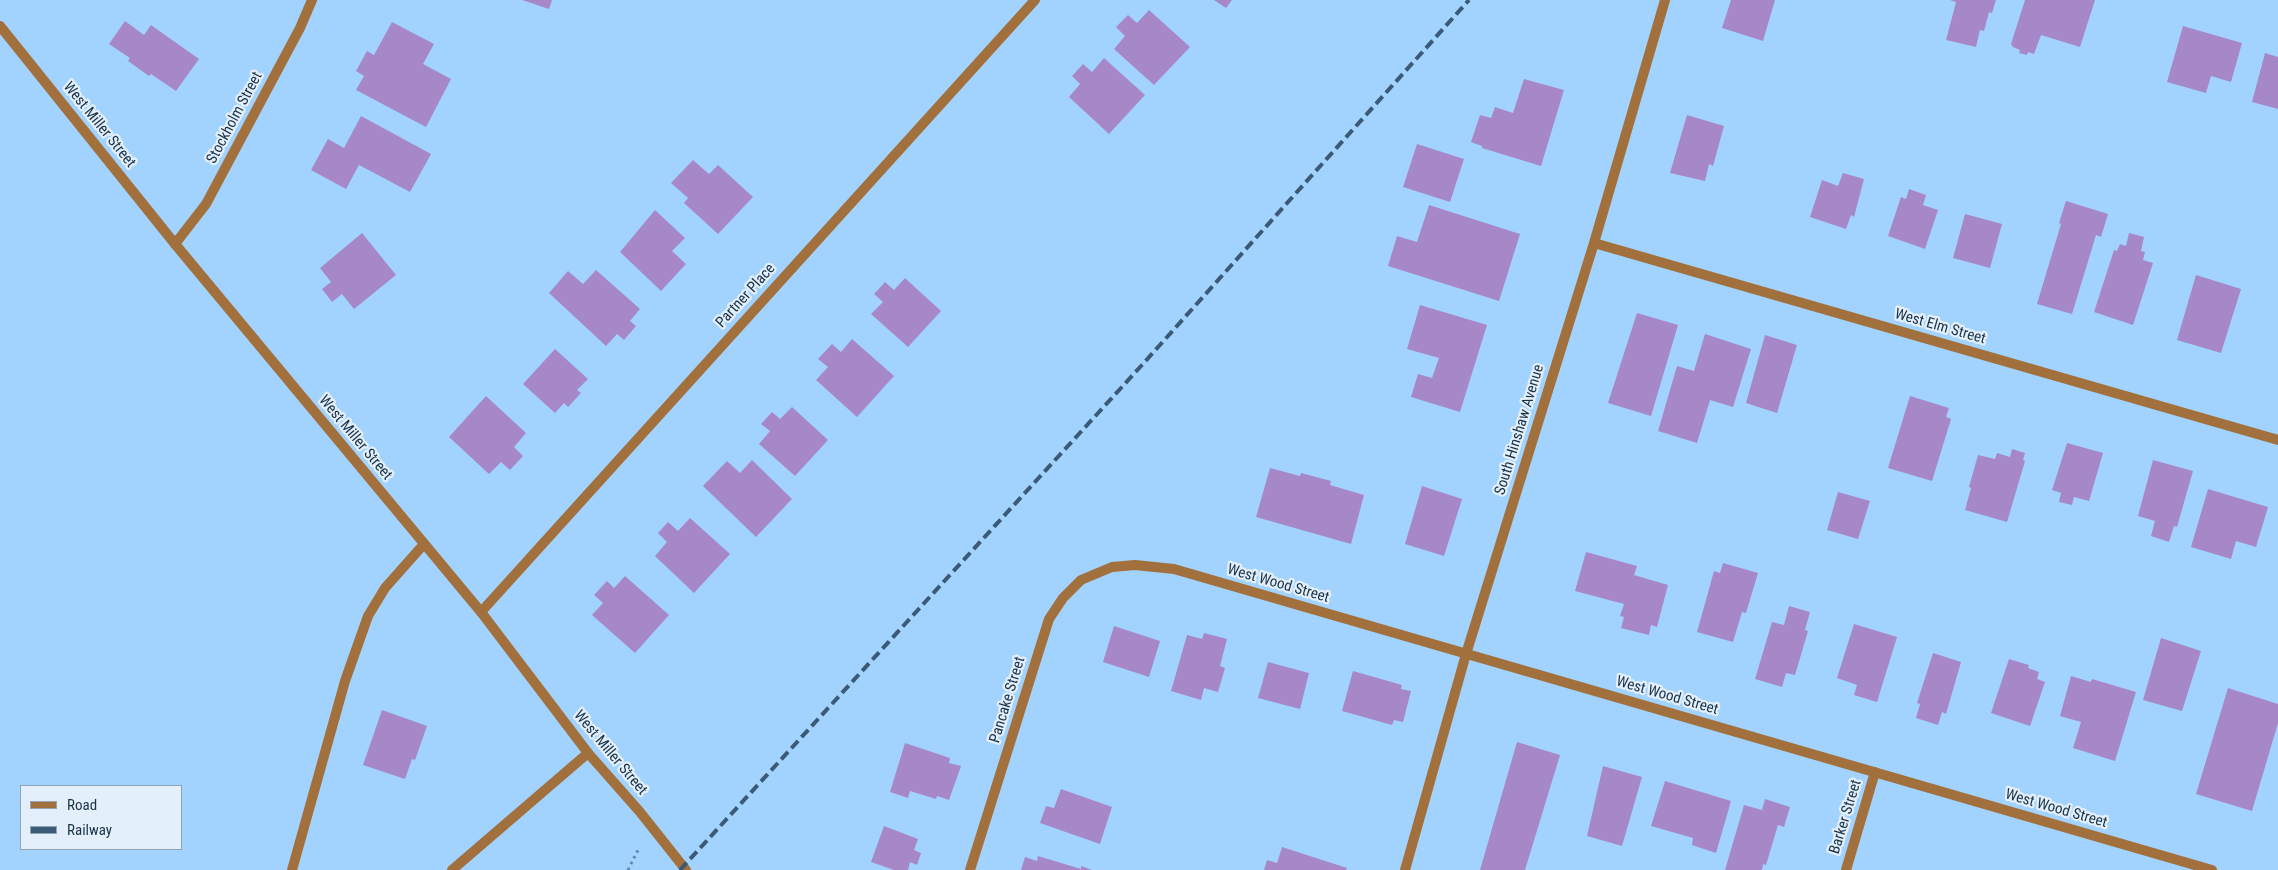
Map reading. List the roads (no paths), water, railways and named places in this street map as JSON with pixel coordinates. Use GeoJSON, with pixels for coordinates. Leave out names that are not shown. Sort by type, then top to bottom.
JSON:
{"type":"FeatureCollection","features":[{"type":"Feature","properties":{"kind":"street","name":"Stockholm Street"},"geometry":{"type":"LineString","coordinates":[[176,244],[206,204],[300,28],[312,0]]}},
{"type":"Feature","properties":{"kind":"street","name":"Partner Place"},"geometry":{"type":"LineString","coordinates":[[480,612],[1035,0]]}},
{"type":"Feature","properties":{"kind":"street","name":"South Hinshaw Avenue"},"geometry":{"type":"LineString","coordinates":[[1405,870],[1466,654],[1594,243],[1665,0]]}},
{"type":"Feature","properties":{"kind":"street","name":"West Miller Street"},"geometry":{"type":"LineString","coordinates":[[0,26],[176,244],[480,612],[522,664],[588,753],[640,812],[686,870]]}},
{"type":"Feature","properties":{"kind":"street","name":"West Elm Street"},"geometry":{"type":"LineString","coordinates":[[1594,243],[2278,440]]}},
{"type":"Feature","properties":{"kind":"street"},"geometry":{"type":"LineString","coordinates":[[292,870],[345,682],[368,616],[384,588],[424,544]]}},
{"type":"Feature","properties":{"kind":"street","name":"West Wood Street"},"geometry":{"type":"LineString","coordinates":[[1112,567],[1135,565],[1174,569],[2212,870]]}},
{"type":"Feature","properties":{"kind":"street","name":"Pancake Street"},"geometry":{"type":"LineString","coordinates":[[970,870],[1049,619],[1063,598],[1081,580],[1112,567]]}},
{"type":"Feature","properties":{"kind":"street"},"geometry":{"type":"LineString","coordinates":[[452,870],[588,753]]}},
{"type":"Feature","properties":{"kind":"street","name":"Barker Street"},"geometry":{"type":"LineString","coordinates":[[1846,870],[1875,772]]}},
{"type":"Feature","properties":{"kind":"railway"},"geometry":{"type":"LineString","coordinates":[[680,870],[1142,365],[1469,0]]}}]}
